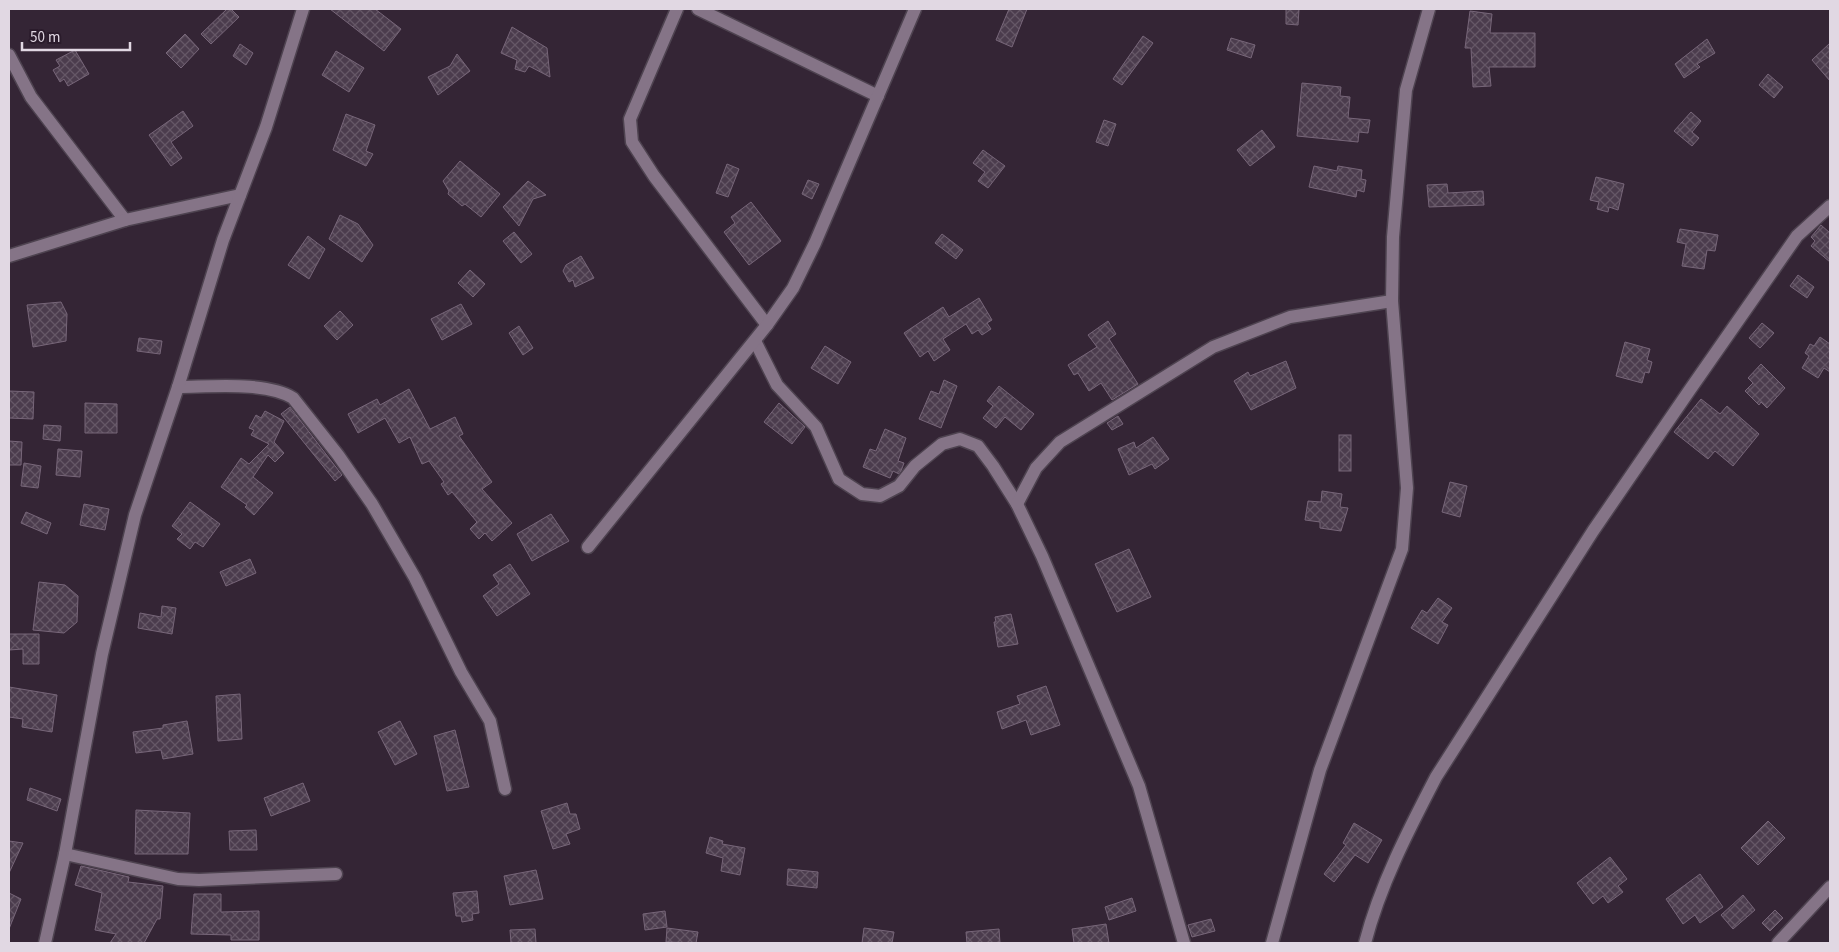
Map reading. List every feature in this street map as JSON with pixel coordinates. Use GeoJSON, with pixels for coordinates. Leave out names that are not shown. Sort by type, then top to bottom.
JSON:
{"type":"FeatureCollection","features":[{"type":"Feature","properties":{"kind":"street"},"geometry":{"type":"LineString","coordinates":[[45,943],[65,854],[102,654],[135,515],[178,386],[223,240],[266,127],[303,9]]}},
{"type":"Feature","properties":{"kind":"street"},"geometry":{"type":"LineString","coordinates":[[677,9],[630,119],[632,142],[654,176],[767,325]]}},
{"type":"Feature","properties":{"kind":"street"},"geometry":{"type":"LineString","coordinates":[[698,9],[878,96]]}},
{"type":"Feature","properties":{"kind":"street"},"geometry":{"type":"LineString","coordinates":[[588,547],[755,341],[793,288],[815,243],[915,9]]}},
{"type":"Feature","properties":{"kind":"street"},"geometry":{"type":"LineString","coordinates":[[1272,943],[1320,770],[1402,549],[1407,488],[1392,301],[1393,237],[1406,90],[1429,9]]}},
{"type":"Feature","properties":{"kind":"street"},"geometry":{"type":"LineString","coordinates":[[9,55],[32,97],[125,220]]}},
{"type":"Feature","properties":{"kind":"street"},"geometry":{"type":"LineString","coordinates":[[9,256],[125,220],[240,195]]}},
{"type":"Feature","properties":{"kind":"street"},"geometry":{"type":"LineString","coordinates":[[1365,943],[1375,906],[1414,819],[1446,761],[1593,531],[1736,322],[1797,236],[1830,206]]}},
{"type":"Feature","properties":{"kind":"street"},"geometry":{"type":"LineString","coordinates":[[1017,504],[1036,468],[1060,442],[1213,347],[1290,317],[1392,301]]}},
{"type":"Feature","properties":{"kind":"street"},"geometry":{"type":"LineString","coordinates":[[755,341],[776,385],[816,427],[839,479],[862,494],[880,496],[899,486],[915,466],[942,444],[960,439],[978,446],[1017,504],[1042,556],[1139,786],[1184,943]]}},
{"type":"Feature","properties":{"kind":"street"},"geometry":{"type":"LineString","coordinates":[[178,386],[256,388],[283,392],[292,398],[338,455],[372,504],[415,578],[461,672],[490,721],[505,789]]}},
{"type":"Feature","properties":{"kind":"street"},"geometry":{"type":"LineString","coordinates":[[65,854],[178,879],[199,880],[336,874]]}},
{"type":"Feature","properties":{"kind":"street"},"geometry":{"type":"LineString","coordinates":[[1778,943],[1830,887]]}},
{"type":"Feature","properties":{"kind":"building"},"geometry":{"type":"Polygon","coordinates":[[[227,9],[231,9],[239,17],[211,44],[201,34],[227,9]]]}},
{"type":"Feature","properties":{"kind":"building"},"geometry":{"type":"Polygon","coordinates":[[[330,9],[375,9],[401,29],[384,51],[330,9]]]}},
{"type":"Feature","properties":{"kind":"building"},"geometry":{"type":"Polygon","coordinates":[[[1009,9],[1027,9],[1012,47],[996,40],[1009,9]]]}},
{"type":"Feature","properties":{"kind":"building"},"geometry":{"type":"Polygon","coordinates":[[[1286,9],[1299,9],[1298,25],[1286,24],[1286,9]]]}},
{"type":"Feature","properties":{"kind":"building"},"geometry":{"type":"Polygon","coordinates":[[[1470,11],[1492,14],[1490,33],[1535,33],[1535,67],[1489,67],[1491,86],[1473,87],[1471,48],[1465,48],[1470,11]]]}},
{"type":"Feature","properties":{"kind":"building"},"geometry":{"type":"Polygon","coordinates":[[[512,27],[547,48],[550,77],[529,66],[525,72],[515,69],[517,60],[501,53],[512,27]]]}},
{"type":"Feature","properties":{"kind":"building"},"geometry":{"type":"Polygon","coordinates":[[[185,34],[199,49],[181,68],[166,53],[185,34]]]}},
{"type":"Feature","properties":{"kind":"building"},"geometry":{"type":"Polygon","coordinates":[[[1143,36],[1153,43],[1122,85],[1113,79],[1143,36]]]}},
{"type":"Feature","properties":{"kind":"building"},"geometry":{"type":"Polygon","coordinates":[[[1231,38],[1255,45],[1251,58],[1227,50],[1231,38]]]}},
{"type":"Feature","properties":{"kind":"building"},"geometry":{"type":"Polygon","coordinates":[[[1707,39],[1715,53],[1697,64],[1700,67],[1684,78],[1675,64],[1707,39]]]}},
{"type":"Feature","properties":{"kind":"building"},"geometry":{"type":"Polygon","coordinates":[[[1830,43],[1830,81],[1812,60],[1830,43]]]}},
{"type":"Feature","properties":{"kind":"building"},"geometry":{"type":"Polygon","coordinates":[[[240,44],[253,53],[246,65],[233,56],[240,44]]]}},
{"type":"Feature","properties":{"kind":"building"},"geometry":{"type":"Polygon","coordinates":[[[75,50],[89,74],[68,86],[64,79],[60,82],[53,70],[60,66],[56,60],[75,50]]]}},
{"type":"Feature","properties":{"kind":"building"},"geometry":{"type":"Polygon","coordinates":[[[336,51],[364,68],[349,92],[322,75],[336,51]]]}},
{"type":"Feature","properties":{"kind":"building"},"geometry":{"type":"Polygon","coordinates":[[[457,54],[470,71],[438,95],[428,77],[450,66],[457,54]]]}},
{"type":"Feature","properties":{"kind":"building"},"geometry":{"type":"Polygon","coordinates":[[[1768,74],[1783,87],[1774,98],[1759,85],[1768,74]]]}},
{"type":"Feature","properties":{"kind":"building"},"geometry":{"type":"Polygon","coordinates":[[[1302,83],[1341,87],[1340,96],[1350,97],[1348,118],[1370,120],[1368,133],[1359,132],[1358,142],[1297,136],[1302,83]]]}},
{"type":"Feature","properties":{"kind":"building"},"geometry":{"type":"Polygon","coordinates":[[[183,111],[193,126],[171,142],[182,158],[171,166],[149,135],[183,111]]]}},
{"type":"Feature","properties":{"kind":"building"},"geometry":{"type":"Polygon","coordinates":[[[1691,112],[1701,121],[1692,132],[1699,138],[1692,146],[1674,131],[1691,112]]]}},
{"type":"Feature","properties":{"kind":"building"},"geometry":{"type":"Polygon","coordinates":[[[346,114],[375,125],[366,151],[373,154],[366,166],[333,150],[346,114]]]}},
{"type":"Feature","properties":{"kind":"building"},"geometry":{"type":"Polygon","coordinates":[[[1104,120],[1116,124],[1108,146],[1096,142],[1104,120]]]}},
{"type":"Feature","properties":{"kind":"building"},"geometry":{"type":"Polygon","coordinates":[[[1262,130],[1275,147],[1250,166],[1237,150],[1262,130]]]}},
{"type":"Feature","properties":{"kind":"building"},"geometry":{"type":"Polygon","coordinates":[[[983,150],[1005,166],[988,188],[978,181],[985,172],[973,163],[983,150]]]}},
{"type":"Feature","properties":{"kind":"building"},"geometry":{"type":"Polygon","coordinates":[[[460,161],[500,194],[481,217],[465,204],[462,206],[448,194],[449,191],[443,181],[460,161]]]}},
{"type":"Feature","properties":{"kind":"building"},"geometry":{"type":"Polygon","coordinates":[[[727,164],[739,169],[728,197],[716,193],[727,164]]]}},
{"type":"Feature","properties":{"kind":"building"},"geometry":{"type":"Polygon","coordinates":[[[1314,166],[1337,171],[1338,166],[1362,170],[1361,179],[1366,180],[1364,192],[1357,190],[1356,197],[1309,187],[1314,166]]]}},
{"type":"Feature","properties":{"kind":"building"},"geometry":{"type":"Polygon","coordinates":[[[1596,177],[1624,184],[1618,210],[1609,207],[1608,212],[1597,209],[1599,202],[1590,200],[1596,177]]]}},
{"type":"Feature","properties":{"kind":"building"},"geometry":{"type":"Polygon","coordinates":[[[808,180],[819,184],[812,199],[802,194],[808,180]]]}},
{"type":"Feature","properties":{"kind":"building"},"geometry":{"type":"Polygon","coordinates":[[[528,181],[546,195],[533,199],[519,226],[503,207],[528,181]]]}},
{"type":"Feature","properties":{"kind":"building"},"geometry":{"type":"Polygon","coordinates":[[[1447,184],[1448,193],[1483,191],[1484,205],[1429,207],[1427,185],[1447,184]]]}},
{"type":"Feature","properties":{"kind":"building"},"geometry":{"type":"Polygon","coordinates":[[[751,202],[781,241],[749,265],[724,232],[735,223],[731,217],[751,202]]]}},
{"type":"Feature","properties":{"kind":"building"},"geometry":{"type":"Polygon","coordinates":[[[340,215],[358,224],[373,245],[362,262],[329,239],[340,215]]]}},
{"type":"Feature","properties":{"kind":"building"},"geometry":{"type":"Polygon","coordinates":[[[1821,225],[1830,233],[1830,262],[1811,246],[1815,241],[1811,237],[1821,225]]]}},
{"type":"Feature","properties":{"kind":"building"},"geometry":{"type":"Polygon","coordinates":[[[1680,229],[1718,235],[1715,251],[1707,250],[1704,269],[1682,266],[1686,244],[1677,242],[1680,229]]]}},
{"type":"Feature","properties":{"kind":"building"},"geometry":{"type":"Polygon","coordinates":[[[514,232],[532,254],[521,263],[503,241],[514,232]]]}},
{"type":"Feature","properties":{"kind":"building"},"geometry":{"type":"Polygon","coordinates":[[[942,234],[963,250],[956,259],[935,243],[942,234]]]}},
{"type":"Feature","properties":{"kind":"building"},"geometry":{"type":"Polygon","coordinates":[[[308,236],[325,249],[309,279],[288,265],[308,236]]]}},
{"type":"Feature","properties":{"kind":"building"},"geometry":{"type":"Polygon","coordinates":[[[581,256],[594,278],[575,287],[573,280],[569,282],[563,271],[566,265],[581,256]]]}},
{"type":"Feature","properties":{"kind":"building"},"geometry":{"type":"Polygon","coordinates":[[[470,270],[485,284],[473,297],[458,283],[470,270]]]}},
{"type":"Feature","properties":{"kind":"building"},"geometry":{"type":"Polygon","coordinates":[[[1798,275],[1814,287],[1807,298],[1790,286],[1798,275]]]}},
{"type":"Feature","properties":{"kind":"building"},"geometry":{"type":"Polygon","coordinates":[[[979,298],[992,320],[987,323],[991,329],[982,335],[978,330],[972,334],[966,324],[943,339],[950,350],[934,361],[928,351],[920,357],[904,333],[943,307],[949,317],[979,298]]]}},
{"type":"Feature","properties":{"kind":"building"},"geometry":{"type":"Polygon","coordinates":[[[61,302],[67,314],[66,341],[33,347],[27,305],[61,302]]]}},
{"type":"Feature","properties":{"kind":"building"},"geometry":{"type":"Polygon","coordinates":[[[461,304],[472,324],[442,340],[431,319],[461,304]]]}},
{"type":"Feature","properties":{"kind":"building"},"geometry":{"type":"Polygon","coordinates":[[[340,311],[353,325],[337,340],[324,326],[340,311]]]}},
{"type":"Feature","properties":{"kind":"building"},"geometry":{"type":"Polygon","coordinates":[[[1108,321],[1116,334],[1109,339],[1138,384],[1112,400],[1101,383],[1089,391],[1078,373],[1074,375],[1068,365],[1097,347],[1088,335],[1108,321]]]}},
{"type":"Feature","properties":{"kind":"building"},"geometry":{"type":"Polygon","coordinates":[[[1762,323],[1774,333],[1760,348],[1749,338],[1762,323]]]}},
{"type":"Feature","properties":{"kind":"building"},"geometry":{"type":"Polygon","coordinates":[[[519,326],[533,348],[523,355],[509,333],[519,326]]]}},
{"type":"Feature","properties":{"kind":"building"},"geometry":{"type":"Polygon","coordinates":[[[1820,337],[1830,344],[1830,372],[1824,368],[1818,378],[1802,368],[1809,356],[1805,353],[1810,344],[1814,346],[1820,337]]]}},
{"type":"Feature","properties":{"kind":"building"},"geometry":{"type":"Polygon","coordinates":[[[139,338],[162,341],[160,354],[137,351],[139,338]]]}},
{"type":"Feature","properties":{"kind":"building"},"geometry":{"type":"Polygon","coordinates":[[[1625,342],[1650,349],[1647,360],[1652,362],[1649,373],[1645,372],[1642,383],[1616,376],[1625,342]]]}},
{"type":"Feature","properties":{"kind":"building"},"geometry":{"type":"Polygon","coordinates":[[[825,346],[851,362],[838,384],[811,368],[825,346]]]}},
{"type":"Feature","properties":{"kind":"building"},"geometry":{"type":"Polygon","coordinates":[[[1286,361],[1296,388],[1251,410],[1234,381],[1248,372],[1250,376],[1286,361]]]}},
{"type":"Feature","properties":{"kind":"building"},"geometry":{"type":"Polygon","coordinates":[[[1761,364],[1785,388],[1767,408],[1761,402],[1759,405],[1745,391],[1753,383],[1748,378],[1761,364]]]}},
{"type":"Feature","properties":{"kind":"building"},"geometry":{"type":"Polygon","coordinates":[[[944,380],[957,386],[941,428],[919,419],[931,391],[939,394],[944,380]]]}},
{"type":"Feature","properties":{"kind":"building"},"geometry":{"type":"Polygon","coordinates":[[[999,386],[1034,414],[1021,430],[1005,417],[996,428],[983,418],[993,406],[987,401],[999,386]]]}},
{"type":"Feature","properties":{"kind":"building"},"geometry":{"type":"Polygon","coordinates":[[[409,389],[430,429],[455,417],[463,434],[459,436],[492,482],[482,489],[512,523],[492,541],[485,533],[479,539],[470,529],[477,522],[452,492],[448,495],[441,484],[444,482],[429,461],[422,464],[410,437],[399,443],[385,418],[358,433],[348,414],[377,399],[380,405],[409,389]]]}},
{"type":"Feature","properties":{"kind":"building"},"geometry":{"type":"Polygon","coordinates":[[[9,391],[34,392],[33,419],[9,418],[9,391]]]}},
{"type":"Feature","properties":{"kind":"building"},"geometry":{"type":"Polygon","coordinates":[[[1701,399],[1720,414],[1727,406],[1759,434],[1733,466],[1715,451],[1708,459],[1674,432],[1701,399]]]}},
{"type":"Feature","properties":{"kind":"building"},"geometry":{"type":"Polygon","coordinates":[[[85,403],[117,404],[117,433],[85,433],[85,403]]]}},
{"type":"Feature","properties":{"kind":"building"},"geometry":{"type":"Polygon","coordinates":[[[779,403],[805,427],[792,444],[764,422],[779,403]]]}},
{"type":"Feature","properties":{"kind":"building"},"geometry":{"type":"Polygon","coordinates":[[[290,407],[342,475],[335,481],[281,414],[290,407]]]}},
{"type":"Feature","properties":{"kind":"building"},"geometry":{"type":"Polygon","coordinates":[[[265,411],[284,421],[274,442],[284,453],[275,462],[268,455],[253,477],[273,493],[254,515],[245,507],[247,505],[221,487],[241,458],[249,464],[269,444],[251,435],[254,430],[249,428],[256,415],[261,418],[265,411]]]}},
{"type":"Feature","properties":{"kind":"building"},"geometry":{"type":"Polygon","coordinates":[[[1118,416],[1123,424],[1112,430],[1107,423],[1118,416]]]}},
{"type":"Feature","properties":{"kind":"building"},"geometry":{"type":"Polygon","coordinates":[[[44,425],[61,426],[60,441],[43,439],[44,425]]]}},
{"type":"Feature","properties":{"kind":"building"},"geometry":{"type":"Polygon","coordinates":[[[885,429],[906,438],[898,461],[904,463],[901,471],[899,474],[893,471],[890,478],[863,467],[870,449],[876,451],[885,429]]]}},
{"type":"Feature","properties":{"kind":"building"},"geometry":{"type":"Polygon","coordinates":[[[1339,435],[1351,435],[1351,471],[1339,471],[1339,435]]]}},
{"type":"Feature","properties":{"kind":"building"},"geometry":{"type":"Polygon","coordinates":[[[1153,437],[1169,459],[1155,469],[1152,464],[1129,475],[1118,449],[1134,442],[1136,448],[1153,437]]]}},
{"type":"Feature","properties":{"kind":"building"},"geometry":{"type":"Polygon","coordinates":[[[9,441],[22,442],[21,465],[9,465],[9,441]]]}},
{"type":"Feature","properties":{"kind":"building"},"geometry":{"type":"Polygon","coordinates":[[[58,449],[82,451],[80,477],[56,475],[58,449]]]}},
{"type":"Feature","properties":{"kind":"building"},"geometry":{"type":"Polygon","coordinates":[[[24,463],[41,466],[38,488],[21,486],[24,463]]]}},
{"type":"Feature","properties":{"kind":"building"},"geometry":{"type":"Polygon","coordinates":[[[1450,482],[1467,486],[1460,517],[1442,512],[1450,482]]]}},
{"type":"Feature","properties":{"kind":"building"},"geometry":{"type":"Polygon","coordinates":[[[1322,491],[1342,494],[1340,507],[1348,508],[1341,531],[1320,528],[1320,522],[1305,520],[1308,501],[1321,502],[1322,491]]]}},
{"type":"Feature","properties":{"kind":"building"},"geometry":{"type":"Polygon","coordinates":[[[190,502],[220,524],[203,547],[195,542],[190,549],[177,539],[182,534],[172,526],[190,502]]]}},
{"type":"Feature","properties":{"kind":"building"},"geometry":{"type":"Polygon","coordinates":[[[84,504],[109,509],[105,530],[80,525],[84,504]]]}},
{"type":"Feature","properties":{"kind":"building"},"geometry":{"type":"Polygon","coordinates":[[[26,512],[51,523],[47,534],[21,523],[26,512]]]}},
{"type":"Feature","properties":{"kind":"building"},"geometry":{"type":"Polygon","coordinates":[[[551,514],[569,541],[532,561],[517,534],[551,514]]]}},
{"type":"Feature","properties":{"kind":"building"},"geometry":{"type":"Polygon","coordinates":[[[1129,549],[1151,597],[1117,612],[1095,564],[1129,549]]]}},
{"type":"Feature","properties":{"kind":"building"},"geometry":{"type":"Polygon","coordinates":[[[250,559],[256,573],[226,586],[220,572],[250,559]]]}},
{"type":"Feature","properties":{"kind":"building"},"geometry":{"type":"Polygon","coordinates":[[[510,564],[530,594],[497,616],[483,596],[499,584],[493,575],[510,564]]]}},
{"type":"Feature","properties":{"kind":"building"},"geometry":{"type":"Polygon","coordinates":[[[39,582],[65,585],[78,596],[77,622],[64,633],[33,630],[39,582]]]}},
{"type":"Feature","properties":{"kind":"building"},"geometry":{"type":"Polygon","coordinates":[[[1438,598],[1452,608],[1442,622],[1448,625],[1438,644],[1411,628],[1422,610],[1427,613],[1438,598]]]}},
{"type":"Feature","properties":{"kind":"building"},"geometry":{"type":"Polygon","coordinates":[[[162,606],[176,608],[172,634],[138,628],[140,613],[161,617],[162,606]]]}},
{"type":"Feature","properties":{"kind":"building"},"geometry":{"type":"Polygon","coordinates":[[[1011,614],[1018,644],[998,647],[995,617],[1011,614]]]}},
{"type":"Feature","properties":{"kind":"building"},"geometry":{"type":"Polygon","coordinates":[[[9,634],[39,634],[39,664],[23,664],[23,649],[9,650],[9,634]]]}},
{"type":"Feature","properties":{"kind":"building"},"geometry":{"type":"Polygon","coordinates":[[[1046,686],[1060,725],[1031,735],[1026,720],[1002,729],[997,712],[1020,704],[1017,696],[1046,686]]]}},
{"type":"Feature","properties":{"kind":"building"},"geometry":{"type":"Polygon","coordinates":[[[9,687],[57,695],[52,732],[22,727],[23,719],[9,717],[9,687]]]}},
{"type":"Feature","properties":{"kind":"building"},"geometry":{"type":"Polygon","coordinates":[[[240,694],[242,739],[218,741],[216,696],[240,694]]]}},
{"type":"Feature","properties":{"kind":"building"},"geometry":{"type":"Polygon","coordinates":[[[187,721],[193,754],[163,759],[161,750],[136,753],[133,732],[163,728],[163,725],[187,721]]]}},
{"type":"Feature","properties":{"kind":"building"},"geometry":{"type":"Polygon","coordinates":[[[400,721],[417,754],[395,765],[378,732],[400,721]]]}},
{"type":"Feature","properties":{"kind":"building"},"geometry":{"type":"Polygon","coordinates":[[[455,730],[469,787],[447,791],[434,736],[455,730]]]}},
{"type":"Feature","properties":{"kind":"building"},"geometry":{"type":"Polygon","coordinates":[[[303,783],[310,801],[271,816],[264,798],[303,783]]]}},
{"type":"Feature","properties":{"kind":"building"},"geometry":{"type":"Polygon","coordinates":[[[30,788],[61,799],[57,811],[27,800],[30,788]]]}},
{"type":"Feature","properties":{"kind":"building"},"geometry":{"type":"Polygon","coordinates":[[[567,803],[570,814],[576,814],[580,829],[566,834],[570,844],[553,849],[541,811],[567,803]]]}},
{"type":"Feature","properties":{"kind":"building"},"geometry":{"type":"Polygon","coordinates":[[[136,810],[190,813],[188,854],[135,854],[136,810]]]}},
{"type":"Feature","properties":{"kind":"building"},"geometry":{"type":"Polygon","coordinates":[[[1768,821],[1785,838],[1758,865],[1741,848],[1768,821]]]}},
{"type":"Feature","properties":{"kind":"building"},"geometry":{"type":"Polygon","coordinates":[[[1354,823],[1382,840],[1368,863],[1355,855],[1334,882],[1324,874],[1346,845],[1343,843],[1354,823]]]}},
{"type":"Feature","properties":{"kind":"building"},"geometry":{"type":"Polygon","coordinates":[[[256,830],[257,850],[230,850],[229,831],[256,830]]]}},
{"type":"Feature","properties":{"kind":"building"},"geometry":{"type":"Polygon","coordinates":[[[710,837],[723,841],[722,844],[745,848],[740,875],[721,871],[723,858],[706,853],[710,837]]]}},
{"type":"Feature","properties":{"kind":"building"},"geometry":{"type":"Polygon","coordinates":[[[9,841],[23,843],[9,873],[9,841]]]}},
{"type":"Feature","properties":{"kind":"building"},"geometry":{"type":"Polygon","coordinates":[[[1610,857],[1627,879],[1618,886],[1623,892],[1608,903],[1603,896],[1593,904],[1577,883],[1610,857]]]}},
{"type":"Feature","properties":{"kind":"building"},"geometry":{"type":"Polygon","coordinates":[[[81,866],[129,877],[128,882],[163,886],[160,919],[157,919],[144,943],[110,943],[116,934],[95,930],[102,893],[75,885],[81,866]]]}},
{"type":"Feature","properties":{"kind":"building"},"geometry":{"type":"Polygon","coordinates":[[[788,869],[818,872],[817,888],[787,885],[788,869]]]}},
{"type":"Feature","properties":{"kind":"building"},"geometry":{"type":"Polygon","coordinates":[[[536,870],[543,899],[510,905],[504,876],[536,870]]]}},
{"type":"Feature","properties":{"kind":"building"},"geometry":{"type":"Polygon","coordinates":[[[1700,874],[1723,907],[1700,923],[1695,915],[1683,924],[1666,899],[1700,874]]]}},
{"type":"Feature","properties":{"kind":"building"},"geometry":{"type":"Polygon","coordinates":[[[477,891],[479,913],[472,914],[473,920],[462,922],[461,916],[456,916],[453,893],[477,891]]]}},
{"type":"Feature","properties":{"kind":"building"},"geometry":{"type":"Polygon","coordinates":[[[9,893],[21,899],[9,929],[9,893]]]}},
{"type":"Feature","properties":{"kind":"building"},"geometry":{"type":"Polygon","coordinates":[[[194,894],[221,894],[221,912],[259,911],[259,940],[231,940],[231,935],[191,934],[194,894]]]}},
{"type":"Feature","properties":{"kind":"building"},"geometry":{"type":"Polygon","coordinates":[[[1743,895],[1755,910],[1733,929],[1721,915],[1743,895]]]}},
{"type":"Feature","properties":{"kind":"building"},"geometry":{"type":"Polygon","coordinates":[[[1132,898],[1136,911],[1109,920],[1105,907],[1132,898]]]}},
{"type":"Feature","properties":{"kind":"building"},"geometry":{"type":"Polygon","coordinates":[[[1775,910],[1783,918],[1770,931],[1762,923],[1775,910]]]}},
{"type":"Feature","properties":{"kind":"building"},"geometry":{"type":"Polygon","coordinates":[[[665,911],[667,927],[645,930],[643,914],[665,911]]]}},
{"type":"Feature","properties":{"kind":"building"},"geometry":{"type":"Polygon","coordinates":[[[1211,919],[1215,931],[1192,937],[1188,925],[1211,919]]]}},
{"type":"Feature","properties":{"kind":"building"},"geometry":{"type":"Polygon","coordinates":[[[1106,924],[1109,943],[1074,943],[1072,929],[1106,924]]]}},
{"type":"Feature","properties":{"kind":"building"},"geometry":{"type":"Polygon","coordinates":[[[667,928],[698,932],[696,943],[666,942],[667,928]]]}},
{"type":"Feature","properties":{"kind":"building"},"geometry":{"type":"Polygon","coordinates":[[[864,928],[894,932],[892,943],[862,943],[864,928]]]}},
{"type":"Feature","properties":{"kind":"building"},"geometry":{"type":"Polygon","coordinates":[[[535,929],[536,943],[511,943],[510,930],[535,929]]]}},
{"type":"Feature","properties":{"kind":"building"},"geometry":{"type":"Polygon","coordinates":[[[999,929],[1000,943],[967,943],[966,932],[999,929]]]}}]}
